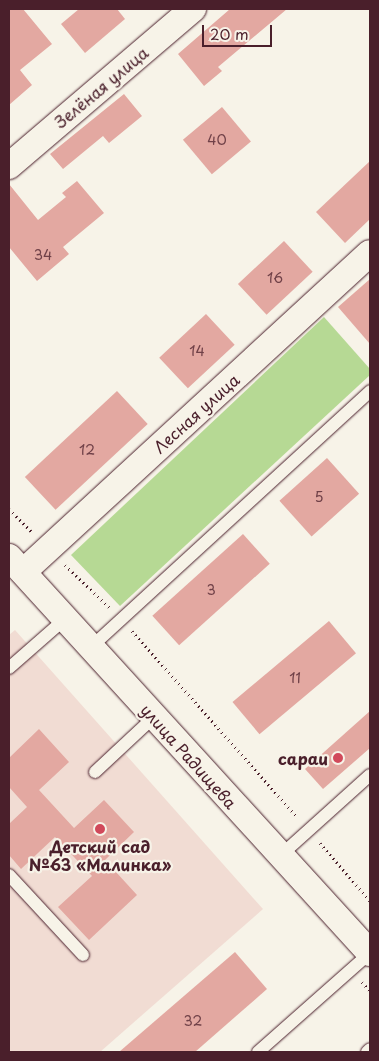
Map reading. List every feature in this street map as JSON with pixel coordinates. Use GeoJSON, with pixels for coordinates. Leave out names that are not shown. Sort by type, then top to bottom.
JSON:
{"type":"FeatureCollection","features":[{"type":"Feature","properties":{"kind":"street","name":"Зелёная улица"},"geometry":{"type":"LineString","coordinates":[[9,166],[194,9]]}},
{"type":"Feature","properties":{"kind":"street","name":"Лесная улица"},"geometry":{"type":"LineString","coordinates":[[16,564],[48,548],[370,253]]}},
{"type":"Feature","properties":{"kind":"street","name":"улица Радищева"},"geometry":{"type":"LineString","coordinates":[[16,564],[370,953]]}},
{"type":"Feature","properties":{"kind":"lane"},"geometry":{"type":"LineString","coordinates":[[91,647],[123,621],[370,391]]}},
{"type":"Feature","properties":{"kind":"lane"},"geometry":{"type":"LineString","coordinates":[[9,668],[65,619]]}},
{"type":"Feature","properties":{"kind":"lane"},"geometry":{"type":"LineString","coordinates":[[95,772],[154,717]]}},
{"type":"Feature","properties":{"kind":"lane"},"geometry":{"type":"LineString","coordinates":[[280,856],[370,774]]}},
{"type":"Feature","properties":{"kind":"lane"},"geometry":{"type":"LineString","coordinates":[[9,875],[83,955]]}},
{"type":"Feature","properties":{"kind":"lane"},"geometry":{"type":"LineString","coordinates":[[258,1052],[370,953]]}},
{"type":"Feature","properties":{"kind":"lane"},"geometry":{"type":"LineString","coordinates":[[367,1052],[370,1049]]}},
{"type":"Feature","properties":{"kind":"path"},"geometry":{"type":"LineString","coordinates":[[9,509],[123,621],[370,901]]}},
{"type":"Feature","properties":{"kind":"shaded area","name":"Детский сад №63 «Малинка»"},"geometry":{"type":"Polygon","coordinates":[[[15,630],[263,909],[100,1052],[9,1052],[9,635],[15,630]]]}},
{"type":"Feature","properties":{"kind":"green space"},"geometry":{"type":"Polygon","coordinates":[[[324,317],[370,369],[370,375],[120,606],[71,555],[324,317]]]}},
{"type":"Feature","properties":{"kind":"building"},"geometry":{"type":"Polygon","coordinates":[[[9,9],[23,9],[52,44],[20,70],[32,85],[9,105],[9,9]]]}},
{"type":"Feature","properties":{"kind":"building"},"geometry":{"type":"Polygon","coordinates":[[[79,9],[117,9],[125,19],[85,53],[61,24],[79,9]]]}},
{"type":"Feature","properties":{"kind":"building"},"geometry":{"type":"Polygon","coordinates":[[[230,9],[287,9],[218,67],[222,71],[204,86],[178,54],[230,9]]]}},
{"type":"Feature","properties":{"kind":"building"},"geometry":{"type":"Polygon","coordinates":[[[124,94],[142,116],[109,143],[103,136],[63,169],[50,154],[124,94]]]}},
{"type":"Feature","properties":{"kind":"building"},"geometry":{"type":"Polygon","coordinates":[[[222,107],[251,141],[212,174],[183,140],[222,107]]]}},
{"type":"Feature","properties":{"kind":"building"},"geometry":{"type":"Polygon","coordinates":[[[370,161],[370,219],[345,243],[316,212],[370,161]]]}},
{"type":"Feature","properties":{"kind":"building"},"geometry":{"type":"Polygon","coordinates":[[[77,181],[104,213],[63,247],[69,254],[37,281],[9,247],[9,184],[38,220],[66,197],[62,193],[77,181]]]}},
{"type":"Feature","properties":{"kind":"building"},"geometry":{"type":"Polygon","coordinates":[[[284,241],[313,272],[267,315],[238,284],[284,241]]]}},
{"type":"Feature","properties":{"kind":"building"},"geometry":{"type":"Polygon","coordinates":[[[370,279],[370,344],[338,307],[370,279]]]}},
{"type":"Feature","properties":{"kind":"building"},"geometry":{"type":"Polygon","coordinates":[[[206,314],[235,345],[188,388],[159,358],[206,314]]]}},
{"type":"Feature","properties":{"kind":"building"},"geometry":{"type":"Polygon","coordinates":[[[117,391],[148,424],[56,510],[25,477],[117,391]]]}},
{"type":"Feature","properties":{"kind":"building"},"geometry":{"type":"Polygon","coordinates":[[[327,458],[359,494],[312,536],[279,501],[327,458]]]}},
{"type":"Feature","properties":{"kind":"building"},"geometry":{"type":"Polygon","coordinates":[[[243,534],[270,564],[179,645],[152,616],[243,534]]]}},
{"type":"Feature","properties":{"kind":"building"},"geometry":{"type":"Polygon","coordinates":[[[329,621],[356,653],[259,734],[232,702],[329,621]]]}},
{"type":"Feature","properties":{"kind":"building","name":"сараи"},"geometry":{"type":"Polygon","coordinates":[[[370,711],[370,748],[323,789],[305,769],[370,711]]]}},
{"type":"Feature","properties":{"kind":"building"},"geometry":{"type":"Polygon","coordinates":[[[39,729],[69,762],[39,790],[74,828],[104,800],[134,832],[105,860],[137,895],[89,940],[58,907],[92,876],[55,837],[21,869],[9,855],[9,824],[27,807],[9,787],[9,758],[39,729]]]}},
{"type":"Feature","properties":{"kind":"building"},"geometry":{"type":"Polygon","coordinates":[[[235,952],[267,989],[195,1052],[119,1052],[235,952]]]}},
{"type":"Feature","properties":{"kind":"place","name":"сараи"},"geometry":{"type":"Point","coordinates":[338,758]}},
{"type":"Feature","properties":{"kind":"place","name":"Детский сад №63 «Малинка»"},"geometry":{"type":"Point","coordinates":[100,829]}}]}
